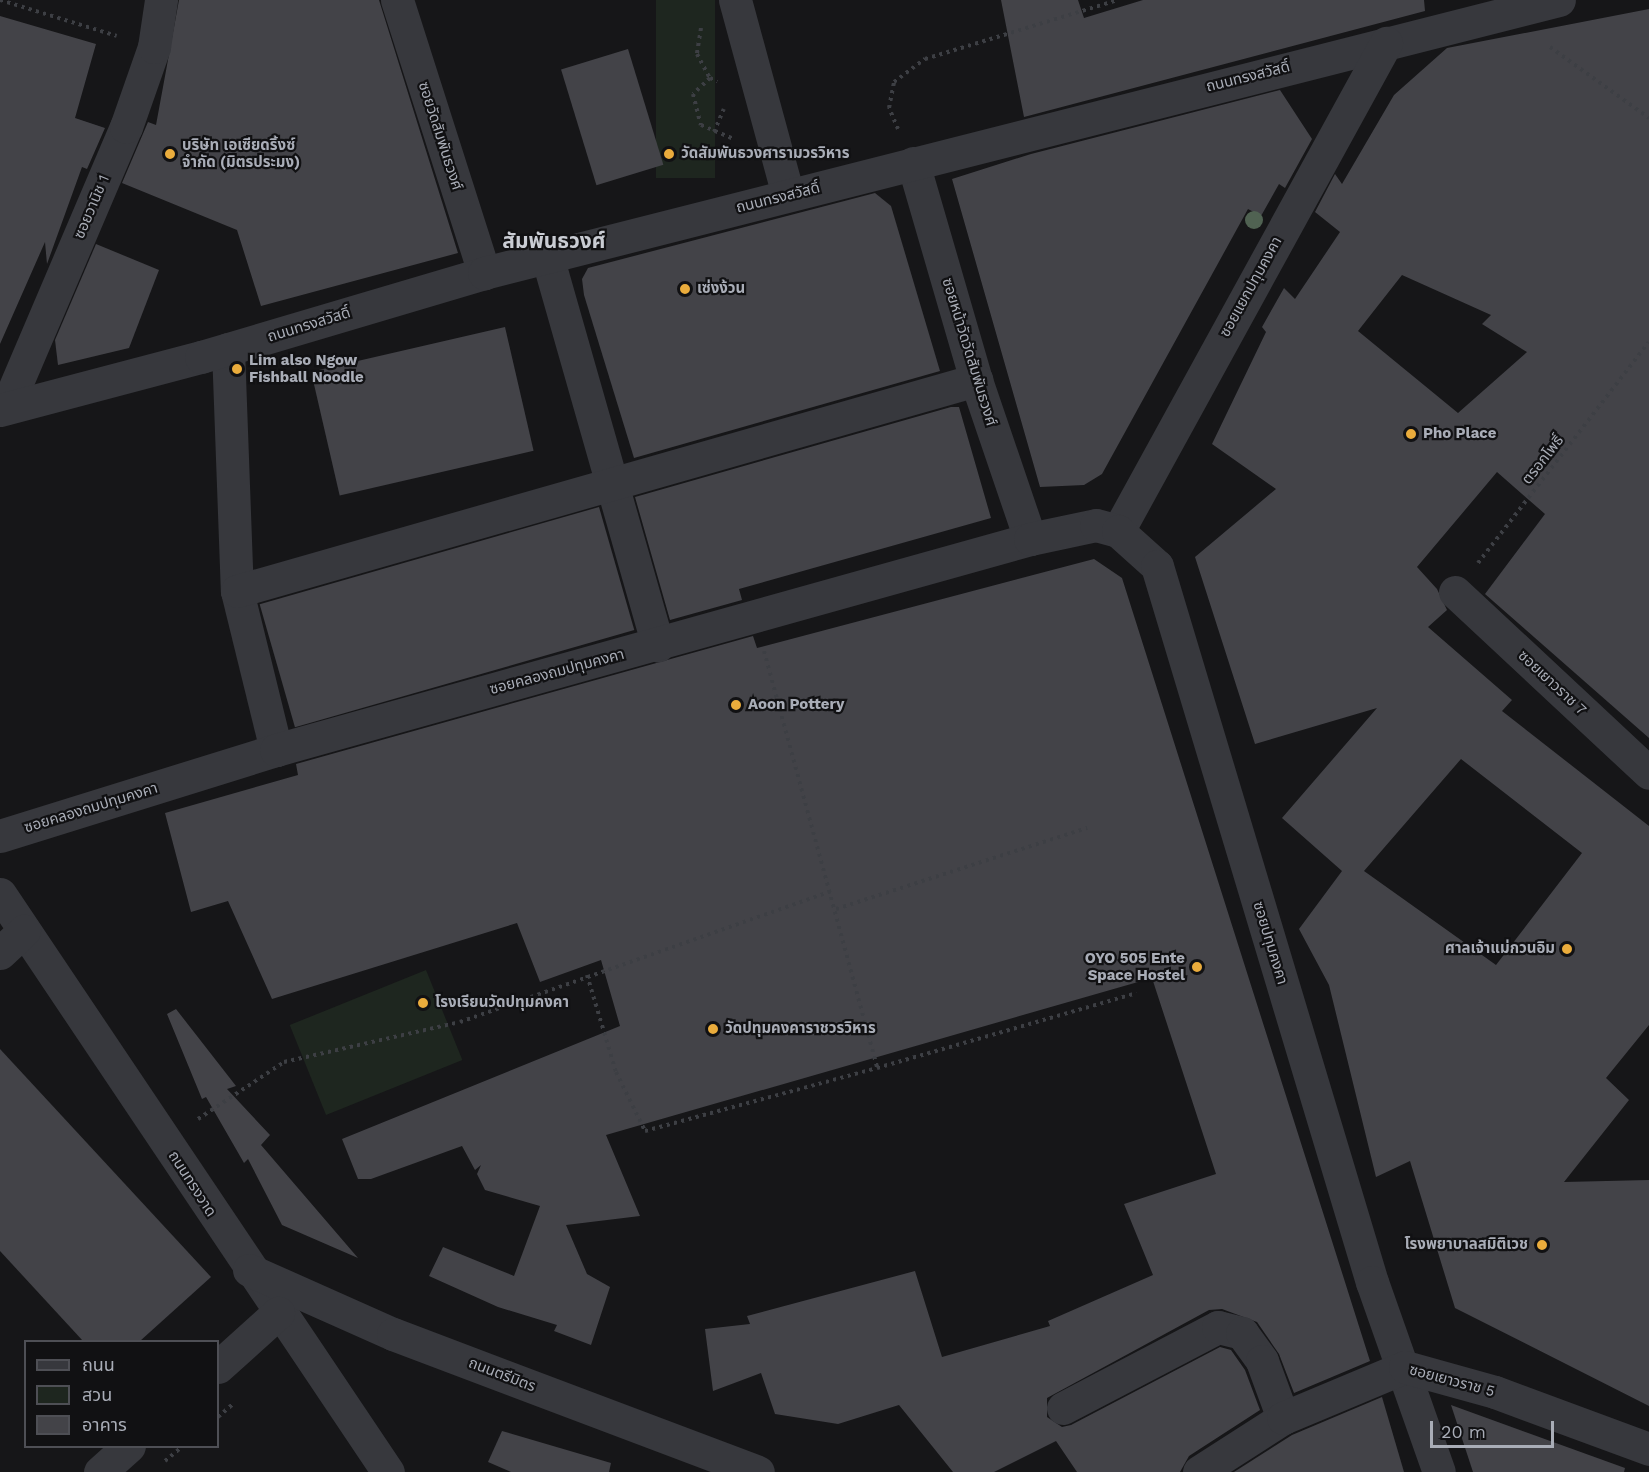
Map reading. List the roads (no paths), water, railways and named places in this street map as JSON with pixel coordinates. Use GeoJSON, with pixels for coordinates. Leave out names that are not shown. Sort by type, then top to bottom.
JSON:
{"type":"FeatureCollection","features":[{"type":"Feature","properties":{"kind":"street","name":"ซอยวานิช 1"},"geometry":{"type":"LineString","coordinates":[[3,409],[126,127],[154,47],[161,0]]}},
{"type":"Feature","properties":{"kind":"street","name":"ซอยวัดสัมพันธวงศ์"},"geometry":{"type":"LineString","coordinates":[[397,0],[484,273]]}},
{"type":"Feature","properties":{"kind":"street"},"geometry":{"type":"LineString","coordinates":[[735,0],[788,195]]}},
{"type":"Feature","properties":{"kind":"street","name":"ถนนทรงสวัสดิ์"},"geometry":{"type":"LineString","coordinates":[[3,409],[228,350],[547,256],[1386,43],[1501,7],[1559,0]]}},
{"type":"Feature","properties":{"kind":"street","name":"ซอยแยกปทุมคงคา"},"geometry":{"type":"LineString","coordinates":[[1118,531],[1386,43]]}},
{"type":"Feature","properties":{"kind":"street","name":"ซอยหน้าวัดวัดสัมพันธวงศ์"},"geometry":{"type":"LineString","coordinates":[[913,163],[976,380],[1030,539]]}},
{"type":"Feature","properties":{"kind":"street"},"geometry":{"type":"LineString","coordinates":[[547,256],[658,645]]}},
{"type":"Feature","properties":{"kind":"street"},"geometry":{"type":"LineString","coordinates":[[228,350],[237,591],[276,750]]}},
{"type":"Feature","properties":{"kind":"street"},"geometry":{"type":"LineString","coordinates":[[237,591],[976,380]]}},
{"type":"Feature","properties":{"kind":"street","name":"ซอยคลองถมปทุมคงคา"},"geometry":{"type":"LineString","coordinates":[[0,836],[276,750],[658,645],[1030,539],[1096,525],[1118,531]]}},
{"type":"Feature","properties":{"kind":"street","name":"ซอยปทุมคงคา"},"geometry":{"type":"LineString","coordinates":[[1118,531],[1156,566],[1372,1282],[1405,1367],[1439,1472]]}},
{"type":"Feature","properties":{"kind":"street","name":"ซอยเยาวราช 7"},"geometry":{"type":"LineString","coordinates":[[1455,592],[1649,773]]}},
{"type":"Feature","properties":{"kind":"street","name":"ถนนทรงวาด"},"geometry":{"type":"LineString","coordinates":[[0,894],[249,1270],[388,1472]]}},
{"type":"Feature","properties":{"kind":"street"},"geometry":{"type":"LineString","coordinates":[[0,953],[24,931]]}},
{"type":"Feature","properties":{"kind":"street","name":"ถนนตรีมิตร"},"geometry":{"type":"LineString","coordinates":[[249,1270],[393,1334],[758,1472]]}},
{"type":"Feature","properties":{"kind":"street"},"geometry":{"type":"LineString","coordinates":[[219,1366],[278,1313]]}},
{"type":"Feature","properties":{"kind":"street"},"geometry":{"type":"LineString","coordinates":[[1063,1408],[1218,1327],[1242,1333],[1249,1342],[1262,1361],[1283,1418]]}},
{"type":"Feature","properties":{"kind":"street","name":"ซอยเยาวราช 5"},"geometry":{"type":"LineString","coordinates":[[1199,1472],[1283,1418],[1405,1367],[1496,1392],[1649,1449]]}},
{"type":"Feature","properties":{"kind":"street"},"geometry":{"type":"LineString","coordinates":[[100,1472],[127,1448]]}},
{"type":"Feature","properties":{"kind":"place","name":"บริษัท เอเซียดริ้งซ์ จำกัด (มิตรประมง)"},"geometry":{"type":"Point","coordinates":[170,154]}},
{"type":"Feature","properties":{"kind":"place","name":"วัดสัมพันธวงศารามวรวิหาร"},"geometry":{"type":"Point","coordinates":[669,154]}},
{"type":"Feature","properties":{"kind":"place","name":"เซ่งง้วน"},"geometry":{"type":"Point","coordinates":[685,289]}},
{"type":"Feature","properties":{"kind":"place","name":"Lim also Ngow Fishball Noodle"},"geometry":{"type":"Point","coordinates":[237,369]}},
{"type":"Feature","properties":{"kind":"place","name":"Pho Place"},"geometry":{"type":"Point","coordinates":[1411,434]}},
{"type":"Feature","properties":{"kind":"place","name":"Aoon Pottery"},"geometry":{"type":"Point","coordinates":[736,705]}},
{"type":"Feature","properties":{"kind":"place","name":"ศาลเจ้าแม่กวนอิม"},"geometry":{"type":"Point","coordinates":[1567,949]}},
{"type":"Feature","properties":{"kind":"place","name":"OYO 505 Ente Space Hostel"},"geometry":{"type":"Point","coordinates":[1197,967]}},
{"type":"Feature","properties":{"kind":"place","name":"โรงเรียนวัดปทุมคงคา"},"geometry":{"type":"Point","coordinates":[423,1003]}},
{"type":"Feature","properties":{"kind":"place","name":"วัดปทุมคงคาราชวรวิหาร"},"geometry":{"type":"Point","coordinates":[713,1029]}},
{"type":"Feature","properties":{"kind":"place","name":"โรงพยาบาลสมิติเวช"},"geometry":{"type":"Point","coordinates":[1542,1245]}},
{"type":"Feature","properties":{"kind":"district","name":"สัมพันธวงศ์"},"geometry":{"type":"Point","coordinates":[554,241]}}]}
